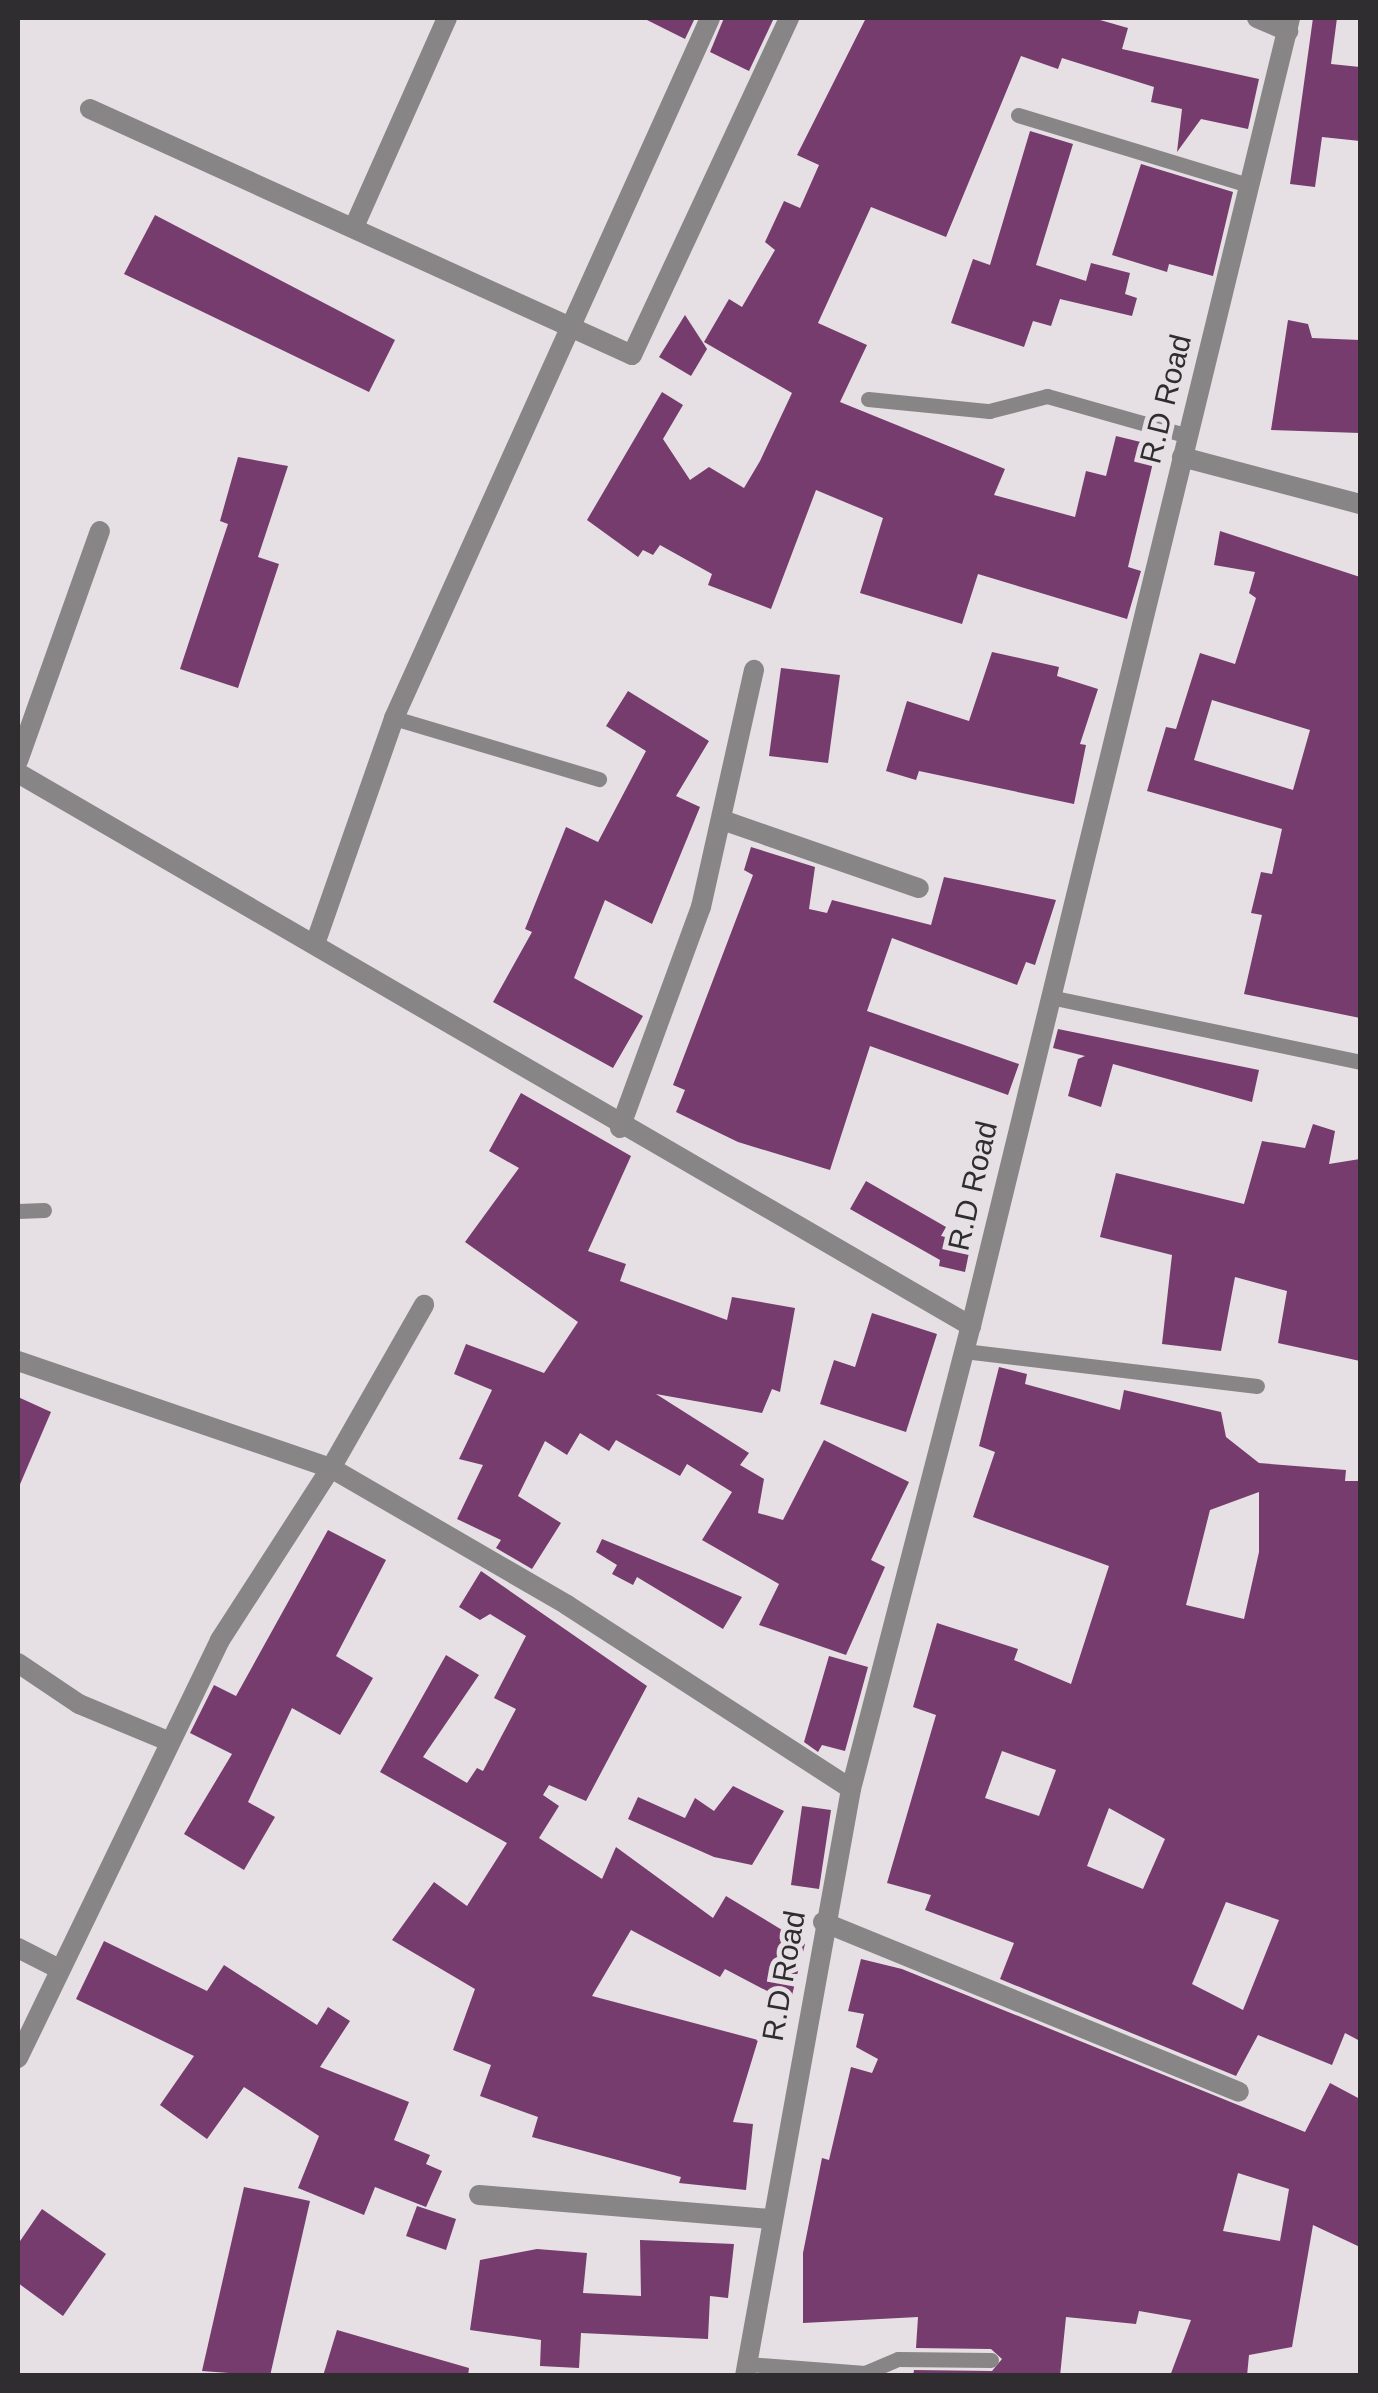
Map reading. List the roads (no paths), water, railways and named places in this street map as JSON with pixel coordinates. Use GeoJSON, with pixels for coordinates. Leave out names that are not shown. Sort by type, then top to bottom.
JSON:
{"type":"FeatureCollection","features":[{"type":"Feature","properties":{"kind":"street"},"geometry":{"type":"LineString","coordinates":[[354,227],[447,18]]}},
{"type":"Feature","properties":{"kind":"street"},"geometry":{"type":"LineString","coordinates":[[315,944],[394,718],[710,18]]}},
{"type":"Feature","properties":{"kind":"street"},"geometry":{"type":"LineString","coordinates":[[90,109],[632,355],[790,18]]}},
{"type":"Feature","properties":{"kind":"street"},"geometry":{"type":"LineString","coordinates":[[1257,18],[1289,24]]}},
{"type":"Feature","properties":{"kind":"street","name":"R.D Road"},"geometry":{"type":"LineString","coordinates":[[746,2370],[850,1789],[971,1326],[1289,24]]}},
{"type":"Feature","properties":{"kind":"street"},"geometry":{"type":"LineString","coordinates":[[1182,457],[1360,504]]}},
{"type":"Feature","properties":{"kind":"street"},"geometry":{"type":"LineString","coordinates":[[18,762],[100,531]]}},
{"type":"Feature","properties":{"kind":"street"},"geometry":{"type":"LineString","coordinates":[[620,1128],[685,955],[725,821],[754,670]]}},
{"type":"Feature","properties":{"kind":"street"},"geometry":{"type":"LineString","coordinates":[[18,773],[315,944],[620,1128],[971,1326]]}},
{"type":"Feature","properties":{"kind":"street"},"geometry":{"type":"LineString","coordinates":[[725,821],[920,888]]}},
{"type":"Feature","properties":{"kind":"street"},"geometry":{"type":"LineString","coordinates":[[18,2058],[168,1741],[250,1587],[331,1468],[424,1306]]}},
{"type":"Feature","properties":{"kind":"street"},"geometry":{"type":"LineString","coordinates":[[18,1361],[331,1468],[567,1606],[850,1789]]}},
{"type":"Feature","properties":{"kind":"street"},"geometry":{"type":"LineString","coordinates":[[18,1663],[78,1704],[168,1741]]}},
{"type":"Feature","properties":{"kind":"street"},"geometry":{"type":"LineString","coordinates":[[824,1922],[1239,2092]]}},
{"type":"Feature","properties":{"kind":"street"},"geometry":{"type":"LineString","coordinates":[[18,1948],[59,1969]]}},
{"type":"Feature","properties":{"kind":"street"},"geometry":{"type":"LineString","coordinates":[[479,2195],[772,2220]]}},
{"type":"Feature","properties":{"kind":"lane"},"geometry":{"type":"LineString","coordinates":[[1018,115],[1250,185]]}},
{"type":"Feature","properties":{"kind":"lane"},"geometry":{"type":"LineString","coordinates":[[868,399],[989,411],[1047,396],[1188,436]]}},
{"type":"Feature","properties":{"kind":"lane"},"geometry":{"type":"LineString","coordinates":[[394,718],[599,779]]}},
{"type":"Feature","properties":{"kind":"lane"},"geometry":{"type":"LineString","coordinates":[[1050,998],[1360,1062]]}},
{"type":"Feature","properties":{"kind":"lane"},"geometry":{"type":"LineString","coordinates":[[18,1211],[44,1210]]}},
{"type":"Feature","properties":{"kind":"lane"},"geometry":{"type":"LineString","coordinates":[[964,1352],[1257,1386]]}},
{"type":"Feature","properties":{"kind":"lane"},"geometry":{"type":"LineString","coordinates":[[746,2370],[865,2373],[898,2359],[992,2360]]}}]}
